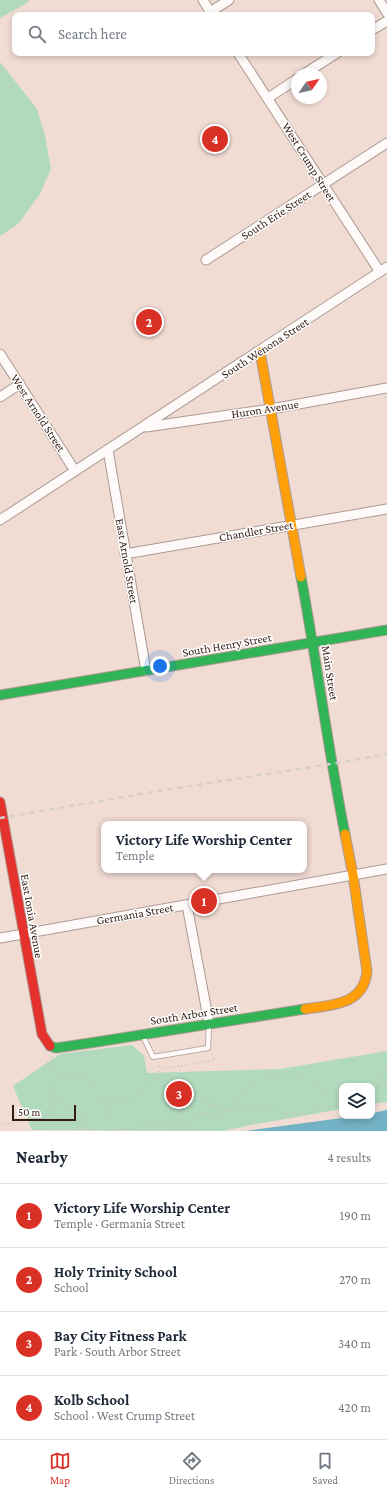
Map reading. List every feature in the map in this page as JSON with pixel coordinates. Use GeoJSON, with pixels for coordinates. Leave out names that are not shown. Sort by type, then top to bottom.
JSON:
{"type":"FeatureCollection","features":[{"type":"Feature","properties":{"kind":"street"},"geometry":{"type":"LineString","coordinates":[[203,0],[210,12]]}},
{"type":"Feature","properties":{"kind":"street"},"geometry":{"type":"LineString","coordinates":[[214,12],[229,0]]}},
{"type":"Feature","properties":{"kind":"street"},"geometry":{"type":"LineString","coordinates":[[378,0],[387,13]]}},
{"type":"Feature","properties":{"kind":"street"},"geometry":{"type":"LineString","coordinates":[[375,28],[387,21]]}},
{"type":"Feature","properties":{"kind":"street","name":"West Crump Street"},"geometry":{"type":"LineString","coordinates":[[240,56],[322,184],[383,269]]}},
{"type":"Feature","properties":{"kind":"street"},"geometry":{"type":"LineString","coordinates":[[313,68],[332,56]]}},
{"type":"Feature","properties":{"kind":"street"},"geometry":{"type":"LineString","coordinates":[[268,98],[291,83]]}},
{"type":"Feature","properties":{"kind":"street","name":"South Erie Street"},"geometry":{"type":"LineString","coordinates":[[206,260],[387,143]]}},
{"type":"Feature","properties":{"kind":"street","name":"South Wenona Street"},"geometry":{"type":"LineString","coordinates":[[108,450],[260,352],[383,269]]}},
{"type":"Feature","properties":{"kind":"street","name":"Main Street"},"geometry":{"type":"LineString","coordinates":[[260,352],[313,643],[331,764],[353,876],[367,971],[366,982],[360,991],[354,995]]}},
{"type":"Feature","properties":{"kind":"street","name":"West Arnold Street"},"geometry":{"type":"LineString","coordinates":[[0,354],[75,471]]}},
{"type":"Feature","properties":{"kind":"street"},"geometry":{"type":"LineString","coordinates":[[0,397],[20,384]]}},
{"type":"Feature","properties":{"kind":"street","name":"Huron Avenue"},"geometry":{"type":"LineString","coordinates":[[142,428],[271,409],[387,388]]}},
{"type":"Feature","properties":{"kind":"street"},"geometry":{"type":"LineString","coordinates":[[0,520],[108,450]]}},
{"type":"Feature","properties":{"kind":"street","name":"East Arnold Street"},"geometry":{"type":"LineString","coordinates":[[108,450],[146,671]]}},
{"type":"Feature","properties":{"kind":"street","name":"Chandler Street"},"geometry":{"type":"LineString","coordinates":[[125,554],[387,509]]}},
{"type":"Feature","properties":{"kind":"street","name":"South Henry Street"},"geometry":{"type":"LineString","coordinates":[[0,695],[387,630]]}},
{"type":"Feature","properties":{"kind":"street","name":"East Ionia Avenue"},"geometry":{"type":"LineString","coordinates":[[0,802],[42,1034],[49,1046]]}},
{"type":"Feature","properties":{"kind":"street","name":"Germania Street"},"geometry":{"type":"LineString","coordinates":[[0,938],[387,869]]}},
{"type":"Feature","properties":{"kind":"street"},"geometry":{"type":"LineString","coordinates":[[186,905],[209,1023]]}},
{"type":"Feature","properties":{"kind":"street","name":"South Arbor Street"},"geometry":{"type":"LineString","coordinates":[[49,1046],[56,1048],[341,1003],[354,995]]}},
{"type":"Feature","properties":{"kind":"lane"},"geometry":{"type":"LineString","coordinates":[[142,1034],[153,1057],[208,1048],[209,1023]]}},
{"type":"Feature","properties":{"kind":"path"},"geometry":{"type":"LineString","coordinates":[[49,1046],[51,1058],[59,1079]]}},
{"type":"Feature","properties":{"kind":"path"},"geometry":{"type":"LineString","coordinates":[[89,1130],[88,1126],[71,1107],[51,1097],[50,1093],[59,1079],[76,1073],[86,1073],[90,1078],[94,1092],[99,1096],[110,1101],[124,1099],[138,1095],[149,1087],[161,1069],[216,1060],[208,1048]]}},
{"type":"Feature","properties":{"kind":"path"},"geometry":{"type":"LineString","coordinates":[[375,1083],[387,1064]]}},
{"type":"Feature","properties":{"kind":"path"},"geometry":{"type":"LineString","coordinates":[[178,1066],[187,1083],[198,1096],[226,1112]]}},
{"type":"Feature","properties":{"kind":"path"},"geometry":{"type":"LineString","coordinates":[[226,1112],[260,1078],[286,1072],[294,1072],[305,1077],[317,1087],[330,1094],[339,1096]]}},
{"type":"Feature","properties":{"kind":"path"},"geometry":{"type":"LineString","coordinates":[[375,1087],[387,1087]]}},
{"type":"Feature","properties":{"kind":"path"},"geometry":{"type":"LineString","coordinates":[[108,1119],[113,1101]]}},
{"type":"Feature","properties":{"kind":"path"},"geometry":{"type":"LineString","coordinates":[[0,1125],[43,1117],[54,1110],[59,1102]]}},
{"type":"Feature","properties":{"kind":"path"},"geometry":{"type":"LineString","coordinates":[[207,1113],[209,1103]]}},
{"type":"Feature","properties":{"kind":"path"},"geometry":{"type":"LineString","coordinates":[[160,1124],[186,1111],[216,1114],[255,1107],[292,1114],[326,1109],[339,1103]]}},
{"type":"Feature","properties":{"kind":"path"},"geometry":{"type":"LineString","coordinates":[[100,1131],[190,1122],[199,1113]]}},
{"type":"Feature","properties":{"kind":"path"},"geometry":{"type":"LineString","coordinates":[[190,1122],[192,1126]]}},
{"type":"Feature","properties":{"kind":"path"},"geometry":{"type":"LineString","coordinates":[[76,1131],[79,1128],[94,1131]]}},
{"type":"Feature","properties":{"kind":"green space"},"geometry":{"type":"Polygon","coordinates":[[[0,0],[29,0],[27,3],[0,18],[0,0]]]}},
{"type":"Feature","properties":{"kind":"green space"},"geometry":{"type":"Polygon","coordinates":[[[0,62],[37,109],[45,136],[51,169],[40,194],[18,224],[0,236],[0,62]]]}},
{"type":"Feature","properties":{"kind":"green space"},"geometry":{"type":"Polygon","coordinates":[[[132,1045],[144,1056],[147,1073],[280,1069],[387,1051],[387,1102],[375,1104],[375,1083],[339,1083],[339,1110],[223,1131],[32,1130],[13,1086],[60,1054],[132,1045]]]}},
{"type":"Feature","properties":{"kind":"water"},"geometry":{"type":"Polygon","coordinates":[[[387,1110],[387,1131],[245,1131],[339,1118],[375,1119],[375,1112],[387,1110]]]}},
{"type":"Feature","properties":{"kind":"railway"},"geometry":{"type":"LineString","coordinates":[[0,818],[387,754]]}},
{"type":"Feature","properties":{"kind":"traffic: fast"},"geometry":{"type":"LineString","coordinates":[[301,577],[345,834]]}},
{"type":"Feature","properties":{"kind":"traffic: fast"},"geometry":{"type":"LineString","coordinates":[[0,695],[387,630]]}},
{"type":"Feature","properties":{"kind":"traffic: fast"},"geometry":{"type":"LineString","coordinates":[[50,1046],[56,1048],[305,1009]]}},
{"type":"Feature","properties":{"kind":"traffic: slow"},"geometry":{"type":"LineString","coordinates":[[260,352],[301,577]]}},
{"type":"Feature","properties":{"kind":"traffic: slow"},"geometry":{"type":"LineString","coordinates":[[305,1009],[345,1001],[360,991],[365,982],[367,971],[353,875],[345,834]]}},
{"type":"Feature","properties":{"kind":"traffic: jam"},"geometry":{"type":"LineString","coordinates":[[0,802],[42,1034],[50,1046]]}},
{"type":"Feature","properties":{"kind":"place","name":"Kolb School"},"geometry":{"type":"Point","coordinates":[215,139]}},
{"type":"Feature","properties":{"kind":"place","name":"Holy Trinity School"},"geometry":{"type":"Point","coordinates":[149,322]}},
{"type":"Feature","properties":{"kind":"place","name":"Victory Life Worship Center"},"geometry":{"type":"Point","coordinates":[204,901]}},
{"type":"Feature","properties":{"kind":"place","name":"Bay City Fitness Park"},"geometry":{"type":"Point","coordinates":[179,1094]}}]}
